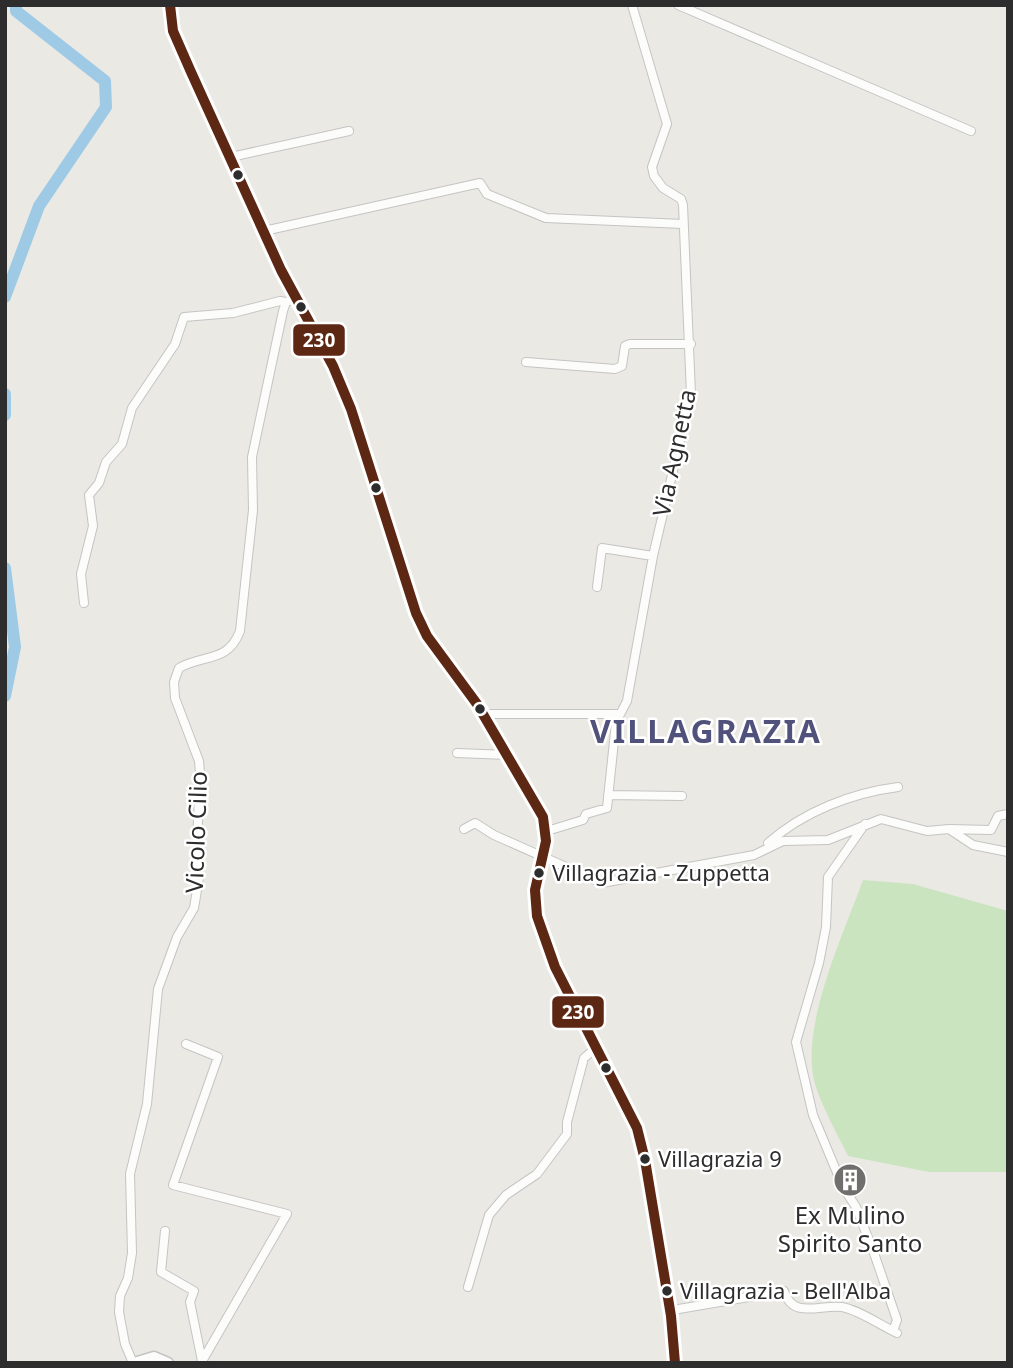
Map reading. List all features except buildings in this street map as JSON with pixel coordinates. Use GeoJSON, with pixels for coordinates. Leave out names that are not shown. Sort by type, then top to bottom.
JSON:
{"type":"FeatureCollection","features":[{"type":"Feature","properties":{"kind":"main road"},"geometry":{"type":"LineString","coordinates":[[134,1363],[154,1357],[168,1363]]}},
{"type":"Feature","properties":{"kind":"street"},"geometry":{"type":"LineString","coordinates":[[170,5],[173,32],[264,231],[290,300],[332,366],[351,409],[416,613],[427,636],[484,714],[543,817],[547,831],[533,890],[536,914],[570,999],[641,1136],[657,1241],[673,1310],[675,1363]]}},
{"type":"Feature","properties":{"kind":"street","name":"Via Agnetta"},"geometry":{"type":"LineString","coordinates":[[608,795],[618,714],[627,701],[653,556],[690,405],[691,344],[681,199],[658,182],[652,167],[667,124],[632,5]]}},
{"type":"Feature","properties":{"kind":"street"},"geometry":{"type":"LineString","coordinates":[[678,5],[971,131]]}},
{"type":"Feature","properties":{"kind":"street"},"geometry":{"type":"LineString","coordinates":[[230,157],[349,131]]}},
{"type":"Feature","properties":{"kind":"street"},"geometry":{"type":"LineString","coordinates":[[264,231],[480,183],[487,194],[546,218],[684,224]]}},
{"type":"Feature","properties":{"kind":"street"},"geometry":{"type":"LineString","coordinates":[[84,603],[81,574],[93,526],[89,495],[99,483],[106,462],[122,444],[132,408],[175,344],[184,317],[233,313],[290,300]]}},
{"type":"Feature","properties":{"kind":"street","name":"Vicolo Cilio"},"geometry":{"type":"LineString","coordinates":[[134,1363],[125,1344],[119,1312],[120,1296],[128,1278],[132,1253],[130,1174],[147,1104],[158,989],[177,937],[194,908],[199,878],[199,761],[175,698],[174,682],[179,668],[228,650],[235,645],[240,631],[253,510],[252,457],[290,300]]}},
{"type":"Feature","properties":{"kind":"street"},"geometry":{"type":"LineString","coordinates":[[526,362],[615,369],[622,366],[625,346],[630,344],[691,344]]}},
{"type":"Feature","properties":{"kind":"street"},"geometry":{"type":"LineString","coordinates":[[597,587],[602,548],[653,556]]}},
{"type":"Feature","properties":{"kind":"street"},"geometry":{"type":"LineString","coordinates":[[484,714],[618,714]]}},
{"type":"Feature","properties":{"kind":"street"},"geometry":{"type":"LineString","coordinates":[[457,753],[508,755]]}},
{"type":"Feature","properties":{"kind":"street"},"geometry":{"type":"LineString","coordinates":[[769,848],[767,844],[793,825],[841,800],[859,792],[898,787]]}},
{"type":"Feature","properties":{"kind":"street"},"geometry":{"type":"LineString","coordinates":[[547,831],[583,820],[586,814],[604,810],[608,795],[682,796]]}},
{"type":"Feature","properties":{"kind":"street"},"geometry":{"type":"LineString","coordinates":[[464,829],[475,823],[482,825],[494,835],[589,879],[615,883],[754,855],[783,841],[828,840],[881,819],[927,831],[991,830],[998,816],[1008,814]]}},
{"type":"Feature","properties":{"kind":"street"},"geometry":{"type":"LineString","coordinates":[[673,1310],[784,1292],[787,1300],[800,1309],[844,1307],[895,1332],[897,1320],[870,1243],[813,1115],[796,1042],[819,963],[826,927],[828,877],[865,824]]}},
{"type":"Feature","properties":{"kind":"street"},"geometry":{"type":"LineString","coordinates":[[949,830],[972,845],[1008,852]]}},
{"type":"Feature","properties":{"kind":"street"},"geometry":{"type":"LineString","coordinates":[[186,1044],[218,1057],[173,1185],[287,1214],[202,1362]]}},
{"type":"Feature","properties":{"kind":"street"},"geometry":{"type":"LineString","coordinates":[[468,1287],[489,1215],[506,1195],[537,1174],[567,1134],[567,1122],[584,1058],[596,1048]]}},
{"type":"Feature","properties":{"kind":"street"},"geometry":{"type":"LineString","coordinates":[[165,1231],[161,1272],[194,1291],[190,1302],[202,1362]]}},
{"type":"Feature","properties":{"kind":"street"},"geometry":{"type":"LineString","coordinates":[[787,1300],[790,1289]]}},
{"type":"Feature","properties":{"kind":"green space"},"geometry":{"type":"Polygon","coordinates":[[[863,880],[913,884],[1008,911],[1008,1172],[929,1172],[848,1156],[831,1122],[816,1087],[812,1064],[813,1039],[825,983],[863,880]]]}},
{"type":"Feature","properties":{"kind":"waterway"},"geometry":{"type":"LineString","coordinates":[[5,297],[39,206],[106,107],[105,81],[16,11],[16,5]]}},
{"type":"Feature","properties":{"kind":"waterway"},"geometry":{"type":"LineString","coordinates":[[5,394],[5,415]]}},
{"type":"Feature","properties":{"kind":"waterway"},"geometry":{"type":"LineString","coordinates":[[5,568],[15,647],[5,696]]}},
{"type":"Feature","properties":{"kind":"transit line","name":"230"},"geometry":{"type":"LineString","coordinates":[[170,5],[173,31],[191,72],[281,270],[333,366],[351,409],[416,613],[427,636],[477,704],[543,817],[546,841],[535,890],[537,916],[555,967],[637,1128],[645,1160],[671,1316],[675,1363]]}},
{"type":"Feature","properties":{"kind":"place","name":"Villagrazia - Zuppetta"},"geometry":{"type":"Point","coordinates":[539,873]}},
{"type":"Feature","properties":{"kind":"place","name":"Villagrazia 9"},"geometry":{"type":"Point","coordinates":[645,1159]}},
{"type":"Feature","properties":{"kind":"place","name":"Ex Mulino Spirito Santo"},"geometry":{"type":"Point","coordinates":[850,1180]}},
{"type":"Feature","properties":{"kind":"place","name":"Villagrazia - Bell'Alba"},"geometry":{"type":"Point","coordinates":[667,1291]}},
{"type":"Feature","properties":{"kind":"district","name":"VILLAGRAZIA"},"geometry":{"type":"Point","coordinates":[706,732]}}]}
